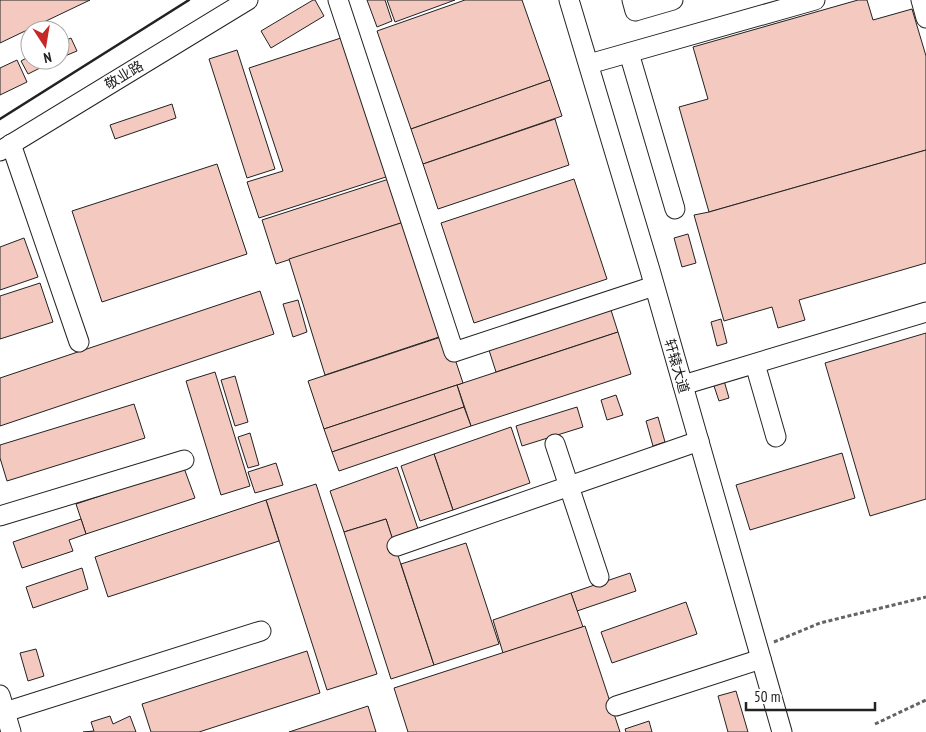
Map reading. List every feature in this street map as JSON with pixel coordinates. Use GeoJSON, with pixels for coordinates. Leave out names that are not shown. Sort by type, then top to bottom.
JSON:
{"type":"FeatureCollection","features":[{"type":"Feature","properties":{"kind":"street","name":"敬业路"},"geometry":{"type":"LineString","coordinates":[[6,148],[248,0]]}},
{"type":"Feature","properties":{"kind":"street"},"geometry":{"type":"LineString","coordinates":[[338,0],[454,352],[654,286]]}},
{"type":"Feature","properties":{"kind":"street","name":"轩辕大道"},"geometry":{"type":"LineString","coordinates":[[569,0],[654,286],[782,732]]}},
{"type":"Feature","properties":{"kind":"street"},"geometry":{"type":"LineString","coordinates":[[632,0],[635,11],[673,0]]}},
{"type":"Feature","properties":{"kind":"street"},"geometry":{"type":"LineString","coordinates":[[589,64],[815,0]]}},
{"type":"Feature","properties":{"kind":"street"},"geometry":{"type":"LineString","coordinates":[[921,0],[926,18]]}},
{"type":"Feature","properties":{"kind":"street"},"geometry":{"type":"LineString","coordinates":[[629,53],[675,209]]}},
{"type":"Feature","properties":{"kind":"street"},"geometry":{"type":"LineString","coordinates":[[6,148],[79,342]]}},
{"type":"Feature","properties":{"kind":"street"},"geometry":{"type":"LineString","coordinates":[[683,386],[926,312]]}},
{"type":"Feature","properties":{"kind":"street"},"geometry":{"type":"LineString","coordinates":[[755,364],[776,437]]}},
{"type":"Feature","properties":{"kind":"street"},"geometry":{"type":"LineString","coordinates":[[397,546],[699,442]]}},
{"type":"Feature","properties":{"kind":"street"},"geometry":{"type":"LineString","coordinates":[[555,444],[599,577]]}},
{"type":"Feature","properties":{"kind":"street"},"geometry":{"type":"LineString","coordinates":[[0,516],[184,460]]}},
{"type":"Feature","properties":{"kind":"street"},"geometry":{"type":"LineString","coordinates":[[11,732],[2,704],[261,632]]}},
{"type":"Feature","properties":{"kind":"street"},"geometry":{"type":"LineString","coordinates":[[616,706],[759,653]]}},
{"type":"Feature","properties":{"kind":"path"},"geometry":{"type":"LineString","coordinates":[[759,653],[820,623],[926,597]]}},
{"type":"Feature","properties":{"kind":"path"},"geometry":{"type":"LineString","coordinates":[[875,724],[926,700]]}},
{"type":"Feature","properties":{"kind":"building"},"geometry":{"type":"Polygon","coordinates":[[[0,0],[90,0],[48,20],[20,20],[20,33],[0,43],[0,0]]]}},
{"type":"Feature","properties":{"kind":"building"},"geometry":{"type":"Polygon","coordinates":[[[315,0],[324,16],[271,48],[261,31],[315,0]]]}},
{"type":"Feature","properties":{"kind":"building"},"geometry":{"type":"Polygon","coordinates":[[[367,0],[385,0],[392,21],[377,27],[367,0]]]}},
{"type":"Feature","properties":{"kind":"building"},"geometry":{"type":"Polygon","coordinates":[[[387,0],[455,0],[395,22],[387,0]]]}},
{"type":"Feature","properties":{"kind":"building"},"geometry":{"type":"Polygon","coordinates":[[[465,0],[522,0],[550,80],[411,129],[377,31],[465,0]]]}},
{"type":"Feature","properties":{"kind":"building"},"geometry":{"type":"Polygon","coordinates":[[[858,0],[867,0],[873,20],[912,9],[926,56],[926,150],[709,212],[679,107],[708,99],[693,47],[858,0]]]}},
{"type":"Feature","properties":{"kind":"building"},"geometry":{"type":"Polygon","coordinates":[[[347,36],[392,175],[259,218],[247,182],[283,171],[249,68],[347,36]]]}},
{"type":"Feature","properties":{"kind":"building"},"geometry":{"type":"Polygon","coordinates":[[[70,38],[77,51],[70,54],[70,38]]]}},
{"type":"Feature","properties":{"kind":"building"},"geometry":{"type":"Polygon","coordinates":[[[237,50],[275,169],[247,178],[209,59],[237,50]]]}},
{"type":"Feature","properties":{"kind":"building"},"geometry":{"type":"Polygon","coordinates":[[[17,60],[27,82],[0,95],[0,68],[17,60]]]}},
{"type":"Feature","properties":{"kind":"building"},"geometry":{"type":"Polygon","coordinates":[[[26,70],[36,70],[28,74],[26,70]]]}},
{"type":"Feature","properties":{"kind":"building"},"geometry":{"type":"Polygon","coordinates":[[[550,80],[562,116],[423,164],[411,129],[550,80]]]}},
{"type":"Feature","properties":{"kind":"building"},"geometry":{"type":"Polygon","coordinates":[[[172,104],[176,118],[115,139],[110,125],[172,104]]]}},
{"type":"Feature","properties":{"kind":"building"},"geometry":{"type":"Polygon","coordinates":[[[555,119],[569,165],[438,209],[423,164],[555,119]]]}},
{"type":"Feature","properties":{"kind":"building"},"geometry":{"type":"Polygon","coordinates":[[[926,150],[926,263],[799,300],[805,320],[778,328],[772,307],[724,321],[694,215],[926,150]]]}},
{"type":"Feature","properties":{"kind":"building"},"geometry":{"type":"Polygon","coordinates":[[[217,164],[247,254],[102,302],[72,211],[217,164]]]}},
{"type":"Feature","properties":{"kind":"building"},"geometry":{"type":"Polygon","coordinates":[[[392,178],[407,221],[276,264],[262,220],[392,178]]]}},
{"type":"Feature","properties":{"kind":"building"},"geometry":{"type":"Polygon","coordinates":[[[574,179],[607,279],[474,323],[441,223],[574,179]]]}},
{"type":"Feature","properties":{"kind":"building"},"geometry":{"type":"Polygon","coordinates":[[[407,221],[445,335],[325,375],[289,259],[407,221]]]}},
{"type":"Feature","properties":{"kind":"building"},"geometry":{"type":"Polygon","coordinates":[[[688,234],[696,263],[682,267],[674,238],[688,234]]]}},
{"type":"Feature","properties":{"kind":"building"},"geometry":{"type":"Polygon","coordinates":[[[24,238],[38,277],[0,290],[0,247],[24,238]]]}},
{"type":"Feature","properties":{"kind":"building"},"geometry":{"type":"Polygon","coordinates":[[[40,283],[53,322],[0,339],[0,296],[40,283]]]}},
{"type":"Feature","properties":{"kind":"building"},"geometry":{"type":"Polygon","coordinates":[[[260,291],[274,334],[0,426],[0,378],[260,291]]]}},
{"type":"Feature","properties":{"kind":"building"},"geometry":{"type":"Polygon","coordinates":[[[298,300],[307,332],[293,337],[283,304],[298,300]]]}},
{"type":"Feature","properties":{"kind":"building"},"geometry":{"type":"Polygon","coordinates":[[[610,307],[618,332],[496,372],[488,347],[610,307]]]}},
{"type":"Feature","properties":{"kind":"building"},"geometry":{"type":"Polygon","coordinates":[[[721,319],[727,343],[717,346],[711,322],[721,319]]]}},
{"type":"Feature","properties":{"kind":"building"},"geometry":{"type":"Polygon","coordinates":[[[618,332],[631,374],[471,426],[457,385],[618,332]]]}},
{"type":"Feature","properties":{"kind":"building"},"geometry":{"type":"Polygon","coordinates":[[[926,333],[926,499],[870,516],[825,363],[926,333]]]}},
{"type":"Feature","properties":{"kind":"building"},"geometry":{"type":"Polygon","coordinates":[[[447,335],[463,383],[324,429],[308,381],[447,335]]]}},
{"type":"Feature","properties":{"kind":"building"},"geometry":{"type":"Polygon","coordinates":[[[215,372],[250,486],[221,495],[186,381],[215,372]]]}},
{"type":"Feature","properties":{"kind":"building"},"geometry":{"type":"Polygon","coordinates":[[[235,376],[248,422],[235,426],[221,380],[235,376]]]}},
{"type":"Feature","properties":{"kind":"building"},"geometry":{"type":"Polygon","coordinates":[[[723,377],[729,398],[719,401],[712,380],[723,377]]]}},
{"type":"Feature","properties":{"kind":"building"},"geometry":{"type":"Polygon","coordinates":[[[457,385],[464,407],[332,452],[324,429],[457,385]]]}},
{"type":"Feature","properties":{"kind":"building"},"geometry":{"type":"Polygon","coordinates":[[[616,395],[623,415],[607,420],[601,400],[616,395]]]}},
{"type":"Feature","properties":{"kind":"building"},"geometry":{"type":"Polygon","coordinates":[[[134,404],[145,438],[7,481],[0,458],[0,445],[134,404]]]}},
{"type":"Feature","properties":{"kind":"building"},"geometry":{"type":"Polygon","coordinates":[[[464,407],[471,426],[339,471],[332,452],[464,407]]]}},
{"type":"Feature","properties":{"kind":"building"},"geometry":{"type":"Polygon","coordinates":[[[577,407],[583,427],[522,446],[516,426],[577,407]]]}},
{"type":"Feature","properties":{"kind":"building"},"geometry":{"type":"Polygon","coordinates":[[[658,417],[665,442],[653,446],[646,421],[658,417]]]}},
{"type":"Feature","properties":{"kind":"building"},"geometry":{"type":"Polygon","coordinates":[[[511,427],[530,483],[453,510],[434,454],[511,427]]]}},
{"type":"Feature","properties":{"kind":"building"},"geometry":{"type":"Polygon","coordinates":[[[250,433],[259,465],[248,468],[238,437],[250,433]]]}},
{"type":"Feature","properties":{"kind":"building"},"geometry":{"type":"Polygon","coordinates":[[[842,453],[855,498],[750,530],[736,485],[842,453]]]}},
{"type":"Feature","properties":{"kind":"building"},"geometry":{"type":"Polygon","coordinates":[[[434,454],[453,510],[420,521],[401,466],[434,454]]]}},
{"type":"Feature","properties":{"kind":"building"},"geometry":{"type":"Polygon","coordinates":[[[276,463],[283,485],[255,493],[248,472],[276,463]]]}},
{"type":"Feature","properties":{"kind":"building"},"geometry":{"type":"Polygon","coordinates":[[[397,467],[418,529],[392,538],[386,519],[344,532],[330,491],[397,467]]]}},
{"type":"Feature","properties":{"kind":"building"},"geometry":{"type":"Polygon","coordinates":[[[184,468],[195,498],[86,534],[76,504],[184,468]]]}},
{"type":"Feature","properties":{"kind":"building"},"geometry":{"type":"Polygon","coordinates":[[[316,484],[377,674],[327,690],[266,500],[316,484]]]}},
{"type":"Feature","properties":{"kind":"building"},"geometry":{"type":"Polygon","coordinates":[[[266,500],[279,541],[108,597],[95,557],[266,500]]]}},
{"type":"Feature","properties":{"kind":"building"},"geometry":{"type":"Polygon","coordinates":[[[81,519],[86,534],[69,540],[73,551],[22,568],[13,542],[81,519]]]}},
{"type":"Feature","properties":{"kind":"building"},"geometry":{"type":"Polygon","coordinates":[[[386,519],[434,665],[391,679],[344,532],[386,519]]]}},
{"type":"Feature","properties":{"kind":"building"},"geometry":{"type":"Polygon","coordinates":[[[466,543],[499,644],[434,665],[401,564],[466,543]]]}},
{"type":"Feature","properties":{"kind":"building"},"geometry":{"type":"Polygon","coordinates":[[[82,568],[88,589],[33,608],[26,587],[82,568]]]}},
{"type":"Feature","properties":{"kind":"building"},"geometry":{"type":"Polygon","coordinates":[[[630,573],[636,591],[577,611],[571,593],[630,573]]]}},
{"type":"Feature","properties":{"kind":"building"},"geometry":{"type":"Polygon","coordinates":[[[571,593],[583,627],[503,653],[493,620],[571,593]]]}},
{"type":"Feature","properties":{"kind":"building"},"geometry":{"type":"Polygon","coordinates":[[[686,602],[697,634],[612,663],[601,632],[686,602]]]}},
{"type":"Feature","properties":{"kind":"building"},"geometry":{"type":"Polygon","coordinates":[[[585,626],[620,732],[408,732],[394,688],[585,626]]]}},
{"type":"Feature","properties":{"kind":"building"},"geometry":{"type":"Polygon","coordinates":[[[36,649],[44,676],[28,681],[20,653],[36,649]]]}},
{"type":"Feature","properties":{"kind":"building"},"geometry":{"type":"Polygon","coordinates":[[[307,651],[320,693],[199,732],[151,732],[142,704],[307,651]]]}},
{"type":"Feature","properties":{"kind":"building"},"geometry":{"type":"Polygon","coordinates":[[[736,691],[748,732],[728,732],[718,696],[736,691]]]}},
{"type":"Feature","properties":{"kind":"building"},"geometry":{"type":"Polygon","coordinates":[[[368,706],[376,732],[289,732],[368,706]]]}},
{"type":"Feature","properties":{"kind":"building"},"geometry":{"type":"Polygon","coordinates":[[[110,716],[113,724],[130,716],[136,732],[83,732],[94,731],[91,722],[110,716]]]}},
{"type":"Feature","properties":{"kind":"building"},"geometry":{"type":"Polygon","coordinates":[[[649,721],[652,732],[626,732],[625,729],[649,721]]]}},
{"type":"Feature","properties":{"kind":"wall"},"geometry":{"type":"LineString","coordinates":[[0,119],[189,0]]}}]}
